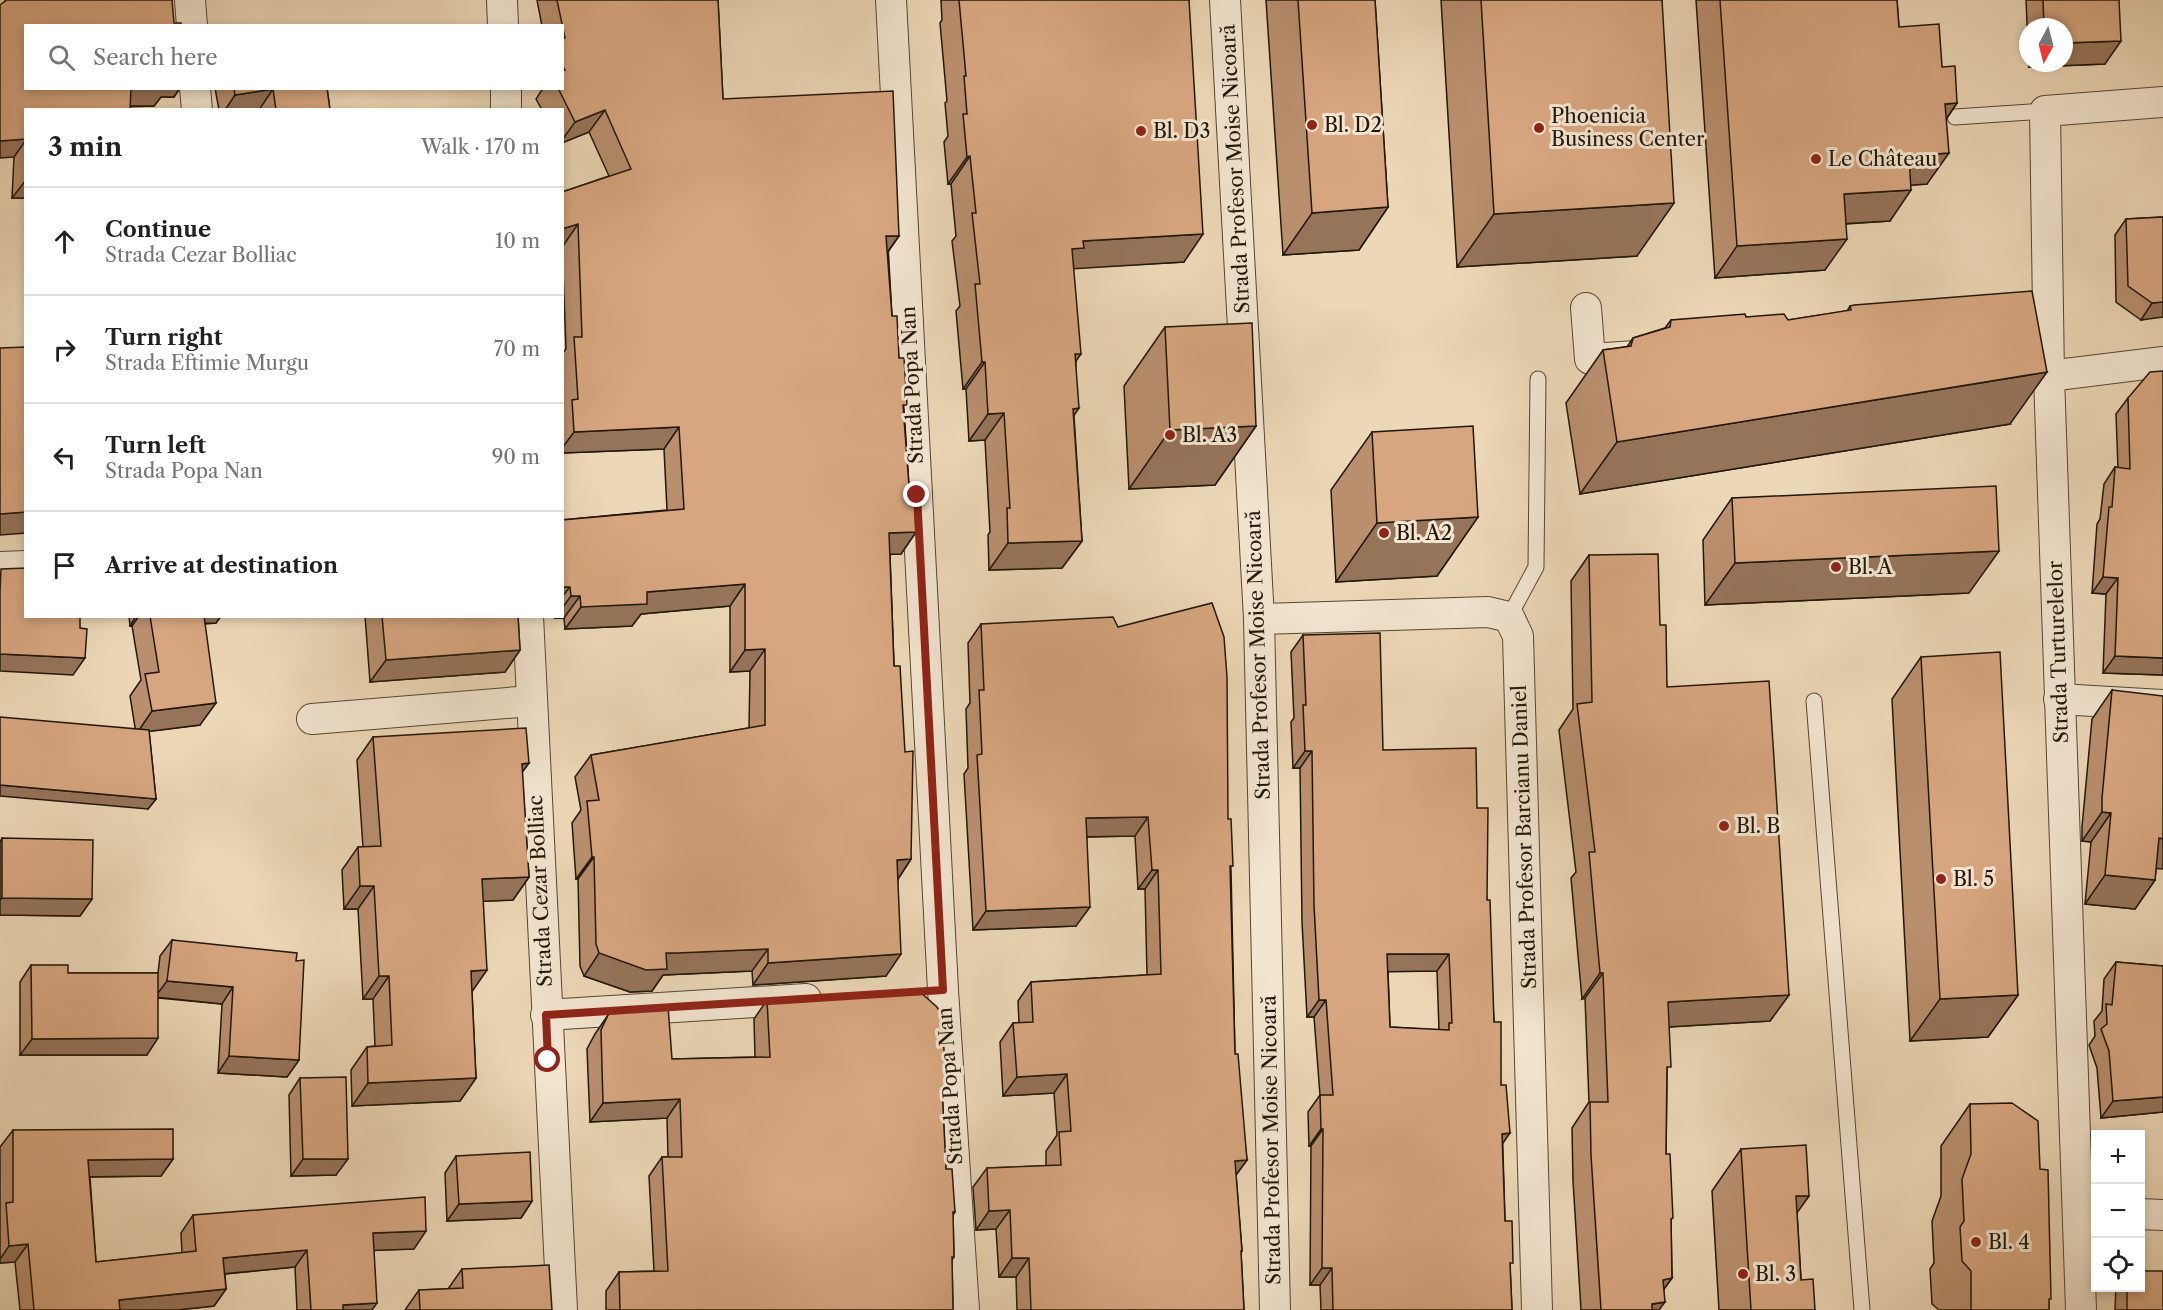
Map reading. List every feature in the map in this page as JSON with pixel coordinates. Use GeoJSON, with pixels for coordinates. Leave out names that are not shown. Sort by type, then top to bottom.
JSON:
{"type":"FeatureCollection","features":[{"type":"Feature","properties":{"kind":"street"},"geometry":{"type":"LineString","coordinates":[[190,0],[192,24]]}},
{"type":"Feature","properties":{"kind":"street"},"geometry":{"type":"LineString","coordinates":[[502,0],[503,24]]}},
{"type":"Feature","properties":{"kind":"street","name":"Strada Popa Nan"},"geometry":{"type":"LineString","coordinates":[[891,0],[932,991],[964,1310]]}},
{"type":"Feature","properties":{"kind":"street","name":"Strada Profesor Moise Nicoară"},"geometry":{"type":"LineString","coordinates":[[1226,0],[1259,619],[1275,1310]]}},
{"type":"Feature","properties":{"kind":"street"},"geometry":{"type":"LineString","coordinates":[[195,90],[196,108]]}},
{"type":"Feature","properties":{"kind":"street"},"geometry":{"type":"LineString","coordinates":[[506,90],[506,108]]}},
{"type":"Feature","properties":{"kind":"street"},"geometry":{"type":"LineString","coordinates":[[2045,111],[2163,102]]}},
{"type":"Feature","properties":{"kind":"street","name":"Strada Turturelelor"},"geometry":{"type":"LineString","coordinates":[[2045,111],[2037,323],[2049,376],[2059,699],[2086,1211],[2081,1310]]}},
{"type":"Feature","properties":{"kind":"street"},"geometry":{"type":"LineString","coordinates":[[1586,308],[1590,360],[1660,354]]}},
{"type":"Feature","properties":{"kind":"street"},"geometry":{"type":"LineString","coordinates":[[2049,376],[2163,362]]}},
{"type":"Feature","properties":{"kind":"street"},"geometry":{"type":"LineString","coordinates":[[0,567],[24,566]]}},
{"type":"Feature","properties":{"kind":"street"},"geometry":{"type":"LineString","coordinates":[[1259,619],[1488,612],[1509,617]]}},
{"type":"Feature","properties":{"kind":"street","name":"Strada Profesor Barcianu Daniel"},"geometry":{"type":"LineString","coordinates":[[1509,617],[1518,636],[1538,1310]]}},
{"type":"Feature","properties":{"kind":"street","name":"Strada Cezar Bolliac"},"geometry":{"type":"LineString","coordinates":[[528,618],[562,1310]]}},
{"type":"Feature","properties":{"kind":"street"},"geometry":{"type":"LineString","coordinates":[[2059,699],[2163,705]]}},
{"type":"Feature","properties":{"kind":"street"},"geometry":{"type":"LineString","coordinates":[[312,719],[531,701]]}},
{"type":"Feature","properties":{"kind":"street"},"geometry":{"type":"LineString","coordinates":[[546,1015],[838,997]]}},
{"type":"Feature","properties":{"kind":"street"},"geometry":{"type":"LineString","coordinates":[[2145,1214],[2163,1215]]}},
{"type":"Feature","properties":{"kind":"lane"},"geometry":{"type":"LineString","coordinates":[[1955,117],[2045,111]]}},
{"type":"Feature","properties":{"kind":"lane"},"geometry":{"type":"LineString","coordinates":[[1509,617],[1536,567],[1538,379]]}},
{"type":"Feature","properties":{"kind":"lane"},"geometry":{"type":"LineString","coordinates":[[1814,701],[1862,1310]]}},
{"type":"Feature","properties":{"kind":"building"},"geometry":{"type":"Polygon","coordinates":[[[7,0],[172,0],[174,23],[181,24],[24,24],[24,90],[131,90],[130,108],[24,108],[24,139],[0,141],[0,5],[7,0]]]}},
{"type":"Feature","properties":{"kind":"building"},"geometry":{"type":"Polygon","coordinates":[[[557,0],[718,0],[723,99],[893,91],[899,236],[886,236],[892,316],[897,316],[899,358],[904,358],[907,405],[903,405],[909,486],[914,486],[916,532],[889,533],[894,666],[900,666],[905,752],[913,751],[911,859],[897,860],[901,954],[768,963],[768,949],[666,953],[667,969],[646,970],[599,953],[596,944],[594,857],[592,857],[587,801],[599,800],[591,755],[765,725],[765,649],[745,650],[745,584],[647,592],[647,604],[581,607],[580,596],[571,596],[570,587],[564,587],[564,520],[684,509],[679,427],[574,432],[572,400],[578,399],[574,337],[582,337],[578,224],[564,228],[564,191],[631,169],[605,110],[575,122],[559,90],[564,90],[565,70],[565,38],[564,24],[562,24],[557,0]]]}},
{"type":"Feature","properties":{"kind":"building"},"geometry":{"type":"Polygon","coordinates":[[[959,0],[1189,0],[1203,234],[1083,241],[1084,248],[1072,249],[1081,354],[1075,354],[1079,408],[1073,409],[1082,541],[1008,543],[1007,508],[1010,508],[1004,413],[988,414],[985,362],[982,362],[975,284],[980,284],[972,213],[976,213],[963,114],[967,114],[964,76],[966,76],[959,0]]]}},
{"type":"Feature","properties":{"kind":"building"},"geometry":{"type":"Polygon","coordinates":[[[1298,0],[1375,0],[1388,207],[1312,213],[1298,0]]]}},
{"type":"Feature","properties":{"kind":"building","name":"Phoenicia Business Center"},"geometry":{"type":"Polygon","coordinates":[[[1481,0],[1662,0],[1674,203],[1494,214],[1481,0]]]}},
{"type":"Feature","properties":{"kind":"building","name":"Le Château"},"geometry":{"type":"Polygon","coordinates":[[[1720,0],[1897,0],[1899,27],[1939,24],[1942,67],[1955,66],[1957,103],[1945,104],[1949,153],[1909,156],[1911,190],[1844,194],[1847,239],[1737,246],[1720,0]]]}},
{"type":"Feature","properties":{"kind":"building"},"geometry":{"type":"Polygon","coordinates":[[[2043,0],[2119,0],[2121,41],[2073,43],[2073,18],[2044,18],[2043,0]]]}},
{"type":"Feature","properties":{"kind":"building"},"geometry":{"type":"Polygon","coordinates":[[[234,90],[267,90],[235,95],[234,90]]]}},
{"type":"Feature","properties":{"kind":"building"},"geometry":{"type":"Polygon","coordinates":[[[273,90],[327,90],[330,108],[276,108],[273,90]]]}},
{"type":"Feature","properties":{"kind":"building"},"geometry":{"type":"Polygon","coordinates":[[[2163,217],[2163,302],[2152,303],[2128,286],[2126,219],[2163,217]]]}},
{"type":"Feature","properties":{"kind":"building"},"geometry":{"type":"Polygon","coordinates":[[[2032,291],[2047,372],[1617,442],[1603,350],[1631,346],[1633,338],[1670,327],[1671,320],[1745,314],[1746,317],[1784,314],[1788,320],[1851,310],[1850,306],[1854,305],[2032,291]]]}},
{"type":"Feature","properties":{"kind":"building"},"geometry":{"type":"Polygon","coordinates":[[[1252,323],[1256,426],[1170,430],[1165,327],[1252,323]]]}},
{"type":"Feature","properties":{"kind":"building"},"geometry":{"type":"Polygon","coordinates":[[[24,347],[24,512],[0,514],[0,348],[24,347]]]}},
{"type":"Feature","properties":{"kind":"building"},"geometry":{"type":"Polygon","coordinates":[[[2163,371],[2163,658],[2115,656],[2118,578],[2103,577],[2115,467],[2130,469],[2128,398],[2150,372],[2163,371]]]}},
{"type":"Feature","properties":{"kind":"building"},"geometry":{"type":"Polygon","coordinates":[[[1473,426],[1478,517],[1377,523],[1372,432],[1473,426]]]}},
{"type":"Feature","properties":{"kind":"building"},"geometry":{"type":"Polygon","coordinates":[[[1996,486],[1999,551],[1735,563],[1732,498],[1996,486]]]}},
{"type":"Feature","properties":{"kind":"building"},"geometry":{"type":"Polygon","coordinates":[[[1658,554],[1660,625],[1666,625],[1667,687],[1769,681],[1789,995],[1668,1002],[1671,1067],[1667,1067],[1666,1154],[1670,1154],[1673,1218],[1671,1219],[1672,1278],[1663,1280],[1665,1302],[1652,1304],[1652,1310],[1601,1310],[1591,1155],[1590,1102],[1608,1102],[1603,973],[1600,973],[1589,852],[1595,852],[1577,704],[1592,702],[1589,555],[1658,554]]]}},
{"type":"Feature","properties":{"kind":"building"},"geometry":{"type":"Polygon","coordinates":[[[24,568],[24,618],[80,618],[80,628],[87,629],[85,658],[0,654],[1,569],[24,568]]]}},
{"type":"Feature","properties":{"kind":"building"},"geometry":{"type":"Polygon","coordinates":[[[1212,603],[1224,637],[1227,677],[1228,819],[1231,819],[1233,866],[1230,866],[1235,1054],[1238,1054],[1247,1160],[1235,1161],[1244,1310],[1031,1310],[1029,1258],[1012,1258],[1010,1210],[989,1211],[987,1168],[1061,1165],[1059,1132],[1071,1131],[1067,1074],[1017,1077],[1013,1023],[1033,1022],[1031,982],[1161,974],[1158,870],[1152,870],[1148,817],[1086,818],[1090,907],[986,911],[977,755],[982,754],[979,690],[984,690],[981,624],[1113,617],[1118,627],[1212,603]]]}},
{"type":"Feature","properties":{"kind":"building"},"geometry":{"type":"Polygon","coordinates":[[[150,618],[204,618],[216,703],[152,711],[145,674],[159,672],[150,618]]]}},
{"type":"Feature","properties":{"kind":"building"},"geometry":{"type":"Polygon","coordinates":[[[382,618],[518,618],[520,650],[386,660],[382,618]]]}},
{"type":"Feature","properties":{"kind":"building"},"geometry":{"type":"Polygon","coordinates":[[[1380,633],[1383,750],[1476,748],[1477,808],[1488,808],[1487,900],[1490,900],[1494,1022],[1501,1022],[1501,1085],[1506,1085],[1510,1133],[1502,1134],[1505,1221],[1512,1221],[1513,1263],[1510,1263],[1512,1310],[1333,1310],[1332,1268],[1322,1268],[1323,1129],[1321,1129],[1320,1095],[1333,1095],[1326,1000],[1319,1000],[1314,905],[1312,751],[1305,751],[1303,635],[1380,633]],[[1387,954],[1390,1027],[1449,1030],[1449,1023],[1452,1023],[1449,954],[1387,954]]]}},
{"type":"Feature","properties":{"kind":"building"},"geometry":{"type":"Polygon","coordinates":[[[2000,652],[2018,995],[1940,999],[1921,657],[2000,652]]]}},
{"type":"Feature","properties":{"kind":"building"},"geometry":{"type":"Polygon","coordinates":[[[2112,690],[2163,696],[2163,839],[2159,838],[2155,880],[2105,875],[2111,813],[2102,812],[2102,798],[2112,690]]]}},
{"type":"Feature","properties":{"kind":"building"},"geometry":{"type":"Polygon","coordinates":[[[0,717],[149,730],[156,799],[0,785],[0,717]]]}},
{"type":"Feature","properties":{"kind":"building"},"geometry":{"type":"Polygon","coordinates":[[[526,728],[529,763],[522,764],[529,877],[482,879],[487,970],[471,971],[476,1078],[368,1083],[367,1047],[392,1045],[389,976],[379,976],[374,886],[360,886],[358,847],[381,846],[373,737],[526,728]]]}},
{"type":"Feature","properties":{"kind":"building"},"geometry":{"type":"Polygon","coordinates":[[[2,838],[93,840],[92,899],[2,898],[2,838]]]}},
{"type":"Feature","properties":{"kind":"building"},"geometry":{"type":"Polygon","coordinates":[[[172,940],[297,953],[296,961],[304,960],[299,1060],[229,1056],[233,987],[167,981],[172,940]]]}},
{"type":"Feature","properties":{"kind":"building"},"geometry":{"type":"Polygon","coordinates":[[[2116,962],[2163,966],[2163,1097],[2113,1101],[2109,1051],[2101,1029],[2107,1024],[2106,1004],[2112,1005],[2116,962]]]}},
{"type":"Feature","properties":{"kind":"building"},"geometry":{"type":"Polygon","coordinates":[[[31,965],[68,965],[68,973],[158,973],[158,1038],[32,1039],[31,965]]]}},
{"type":"Feature","properties":{"kind":"building"},"geometry":{"type":"Polygon","coordinates":[[[919,991],[937,1007],[942,1015],[946,1086],[942,1086],[946,1169],[952,1169],[955,1212],[953,1212],[954,1257],[952,1257],[953,1310],[620,1310],[619,1272],[668,1271],[662,1157],[682,1157],[680,1099],[603,1103],[601,1030],[608,1015],[616,1010],[668,1006],[672,1059],[770,1057],[767,1000],[919,991]]]}},
{"type":"Feature","properties":{"kind":"building"},"geometry":{"type":"Polygon","coordinates":[[[346,1077],[348,1159],[303,1159],[300,1078],[346,1077]]]}},
{"type":"Feature","properties":{"kind":"building"},"geometry":{"type":"Polygon","coordinates":[[[2012,1103],[2038,1121],[2040,1169],[2048,1170],[2051,1299],[2049,1299],[2049,1310],[1971,1310],[1971,1271],[1962,1261],[1960,1227],[1964,1221],[1962,1179],[1971,1154],[1970,1104],[2012,1103]]]}},
{"type":"Feature","properties":{"kind":"building"},"geometry":{"type":"Polygon","coordinates":[[[173,1129],[173,1159],[88,1160],[96,1262],[196,1251],[193,1215],[425,1197],[426,1231],[373,1233],[377,1303],[343,1305],[343,1310],[311,1310],[307,1250],[223,1258],[226,1289],[119,1300],[120,1310],[34,1310],[28,1244],[9,1246],[6,1203],[13,1202],[13,1130],[173,1129]]]}},
{"type":"Feature","properties":{"kind":"building"},"geometry":{"type":"Polygon","coordinates":[[[1806,1145],[1809,1196],[1796,1196],[1801,1280],[1813,1279],[1815,1310],[1751,1310],[1741,1149],[1806,1145]]]}},
{"type":"Feature","properties":{"kind":"building"},"geometry":{"type":"Polygon","coordinates":[[[530,1152],[532,1201],[459,1204],[456,1156],[530,1152]]]}},
{"type":"Feature","properties":{"kind":"building"},"geometry":{"type":"Polygon","coordinates":[[[549,1265],[552,1310],[420,1310],[419,1290],[463,1288],[462,1269],[549,1265]]]}},
{"type":"Feature","properties":{"kind":"building"},"geometry":{"type":"Polygon","coordinates":[[[2145,1271],[2163,1271],[2163,1310],[2127,1310],[2127,1292],[2145,1292],[2145,1271]]]}},
{"type":"Feature","properties":{"kind":"place","name":"Bl. D2"},"geometry":{"type":"Point","coordinates":[1312,125]}},
{"type":"Feature","properties":{"kind":"place","name":"Phoenicia Business Center"},"geometry":{"type":"Point","coordinates":[1539,128]}},
{"type":"Feature","properties":{"kind":"place","name":"Bl. D3"},"geometry":{"type":"Point","coordinates":[1141,131]}},
{"type":"Feature","properties":{"kind":"place","name":"Le Château"},"geometry":{"type":"Point","coordinates":[1816,159]}},
{"type":"Feature","properties":{"kind":"place","name":"Bl. A3"},"geometry":{"type":"Point","coordinates":[1170,435]}},
{"type":"Feature","properties":{"kind":"place","name":"Bl. A2"},"geometry":{"type":"Point","coordinates":[1384,533]}},
{"type":"Feature","properties":{"kind":"place","name":"Bl. A"},"geometry":{"type":"Point","coordinates":[1836,567]}},
{"type":"Feature","properties":{"kind":"place","name":"Bl. B"},"geometry":{"type":"Point","coordinates":[1724,826]}},
{"type":"Feature","properties":{"kind":"place","name":"Bl. 5"},"geometry":{"type":"Point","coordinates":[1941,879]}},
{"type":"Feature","properties":{"kind":"place","name":"Bl. 4"},"geometry":{"type":"Point","coordinates":[1976,1242]}},
{"type":"Feature","properties":{"kind":"place","name":"Bl. 3"},"geometry":{"type":"Point","coordinates":[1743,1274]}},
{"type":"Feature","properties":{"kind":"route"},"geometry":{"type":"LineString","coordinates":[[548,1060],[546,1015],[943,990],[917,495]]}}]}
